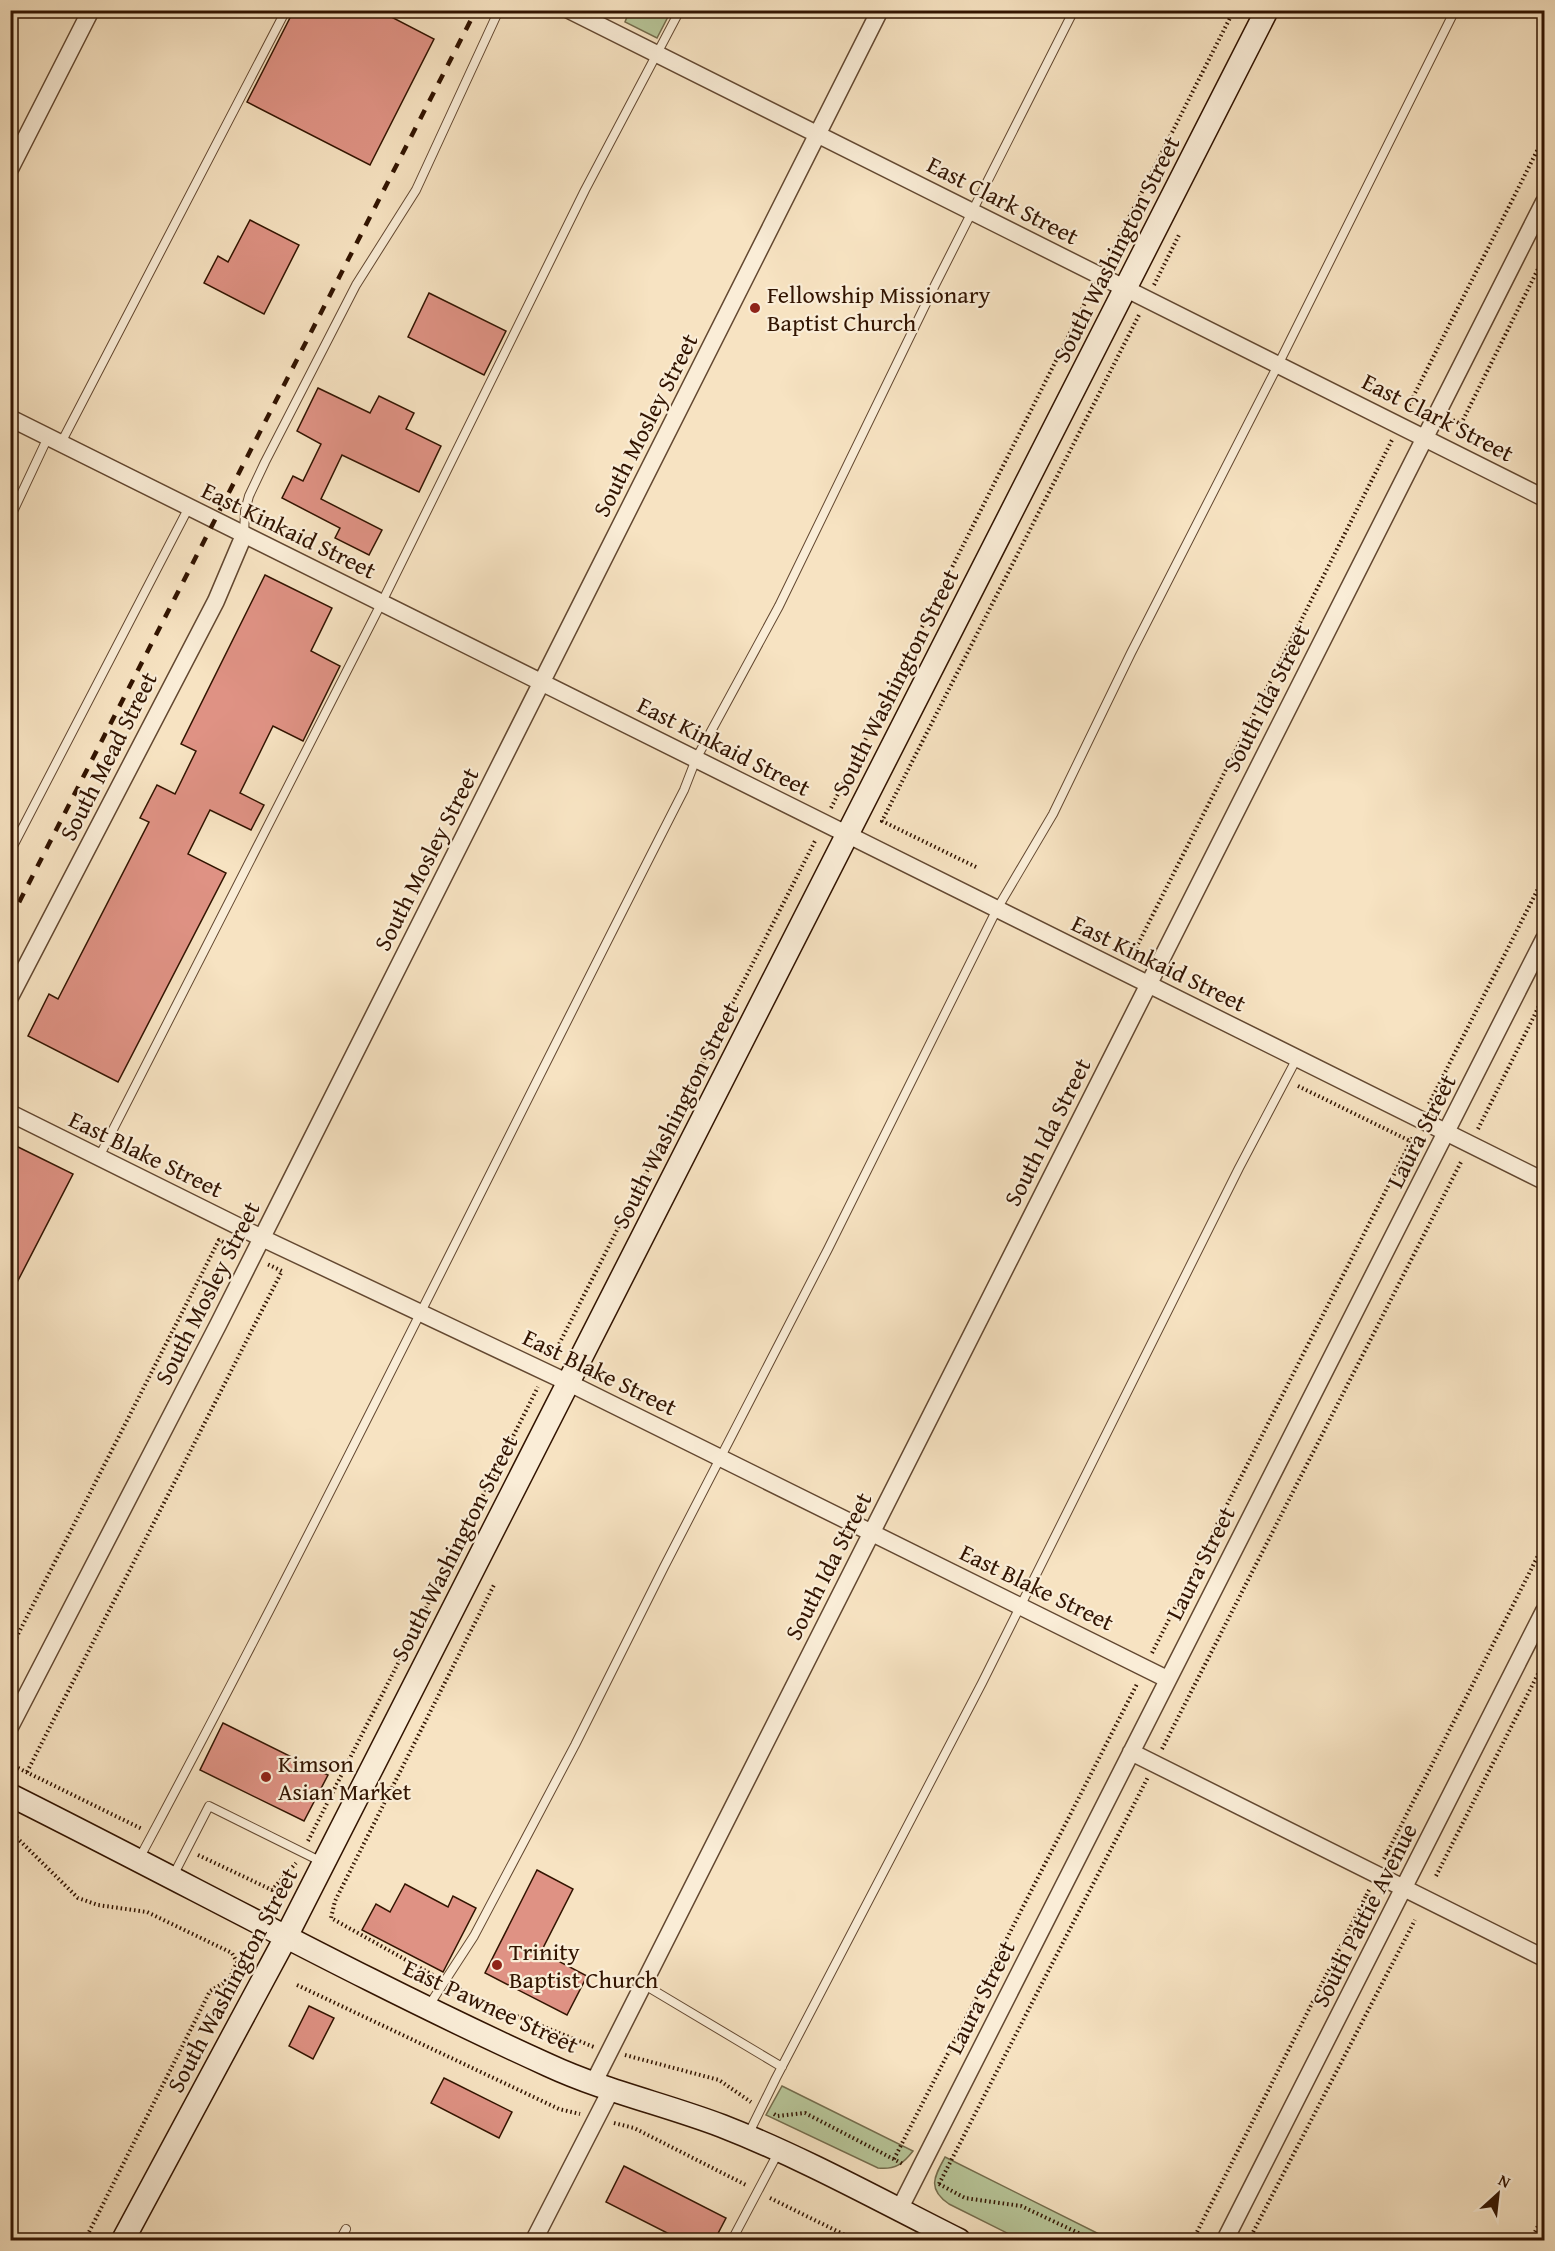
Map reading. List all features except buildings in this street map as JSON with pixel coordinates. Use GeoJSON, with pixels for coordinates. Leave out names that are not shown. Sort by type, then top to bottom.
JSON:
{"type":"FeatureCollection","features":[{"type":"Feature","properties":{"kind":"street"},"geometry":{"type":"LineString","coordinates":[[10,169],[91,10]]}},
{"type":"Feature","properties":{"kind":"street","name":"East Clark Street"},"geometry":{"type":"LineString","coordinates":[[569,10],[1545,498]]}},
{"type":"Feature","properties":{"kind":"street","name":"South Mosley Street"},"geometry":{"type":"LineString","coordinates":[[10,1727],[262,1238],[880,10]]}},
{"type":"Feature","properties":{"kind":"street","name":"South Washington Street"},"geometry":{"type":"LineString","coordinates":[[123,2241],[324,1863],[1267,10]]}},
{"type":"Feature","properties":{"kind":"street","name":"South Ida Street"},"geometry":{"type":"LineString","coordinates":[[534,2241],[596,2118],[610,2051],[643,1984],[1545,202]]}},
{"type":"Feature","properties":{"kind":"street","name":"East Kinkaid Street"},"geometry":{"type":"LineString","coordinates":[[10,418],[1545,1181]]}},
{"type":"Feature","properties":{"kind":"street","name":"South Mead Street"},"geometry":{"type":"LineString","coordinates":[[10,998],[216,601],[244,535]]}},
{"type":"Feature","properties":{"kind":"street","name":"Laura Street"},"geometry":{"type":"LineString","coordinates":[[899,2210],[1545,939]]}},
{"type":"Feature","properties":{"kind":"street","name":"East Blake Street"},"geometry":{"type":"LineString","coordinates":[[10,1113],[262,1238],[546,1371],[1167,1679]]}},
{"type":"Feature","properties":{"kind":"street","name":"South Pattie Avenue"},"geometry":{"type":"LineString","coordinates":[[1225,2241],[1545,1611]]}},
{"type":"Feature","properties":{"kind":"street"},"geometry":{"type":"LineString","coordinates":[[1131,1752],[1545,1958]]}},
{"type":"Feature","properties":{"kind":"street","name":"East Pawnee Street"},"geometry":{"type":"LineString","coordinates":[[10,1795],[139,1859],[286,1937],[549,2066],[602,2087],[747,2137],[899,2210],[929,2234],[959,2241]]}},
{"type":"Feature","properties":{"kind":"lane"},"geometry":{"type":"LineString","coordinates":[[10,518],[55,440],[286,10]]}},
{"type":"Feature","properties":{"kind":"lane"},"geometry":{"type":"LineString","coordinates":[[244,535],[245,511],[249,496],[265,462],[356,285],[416,190],[499,10]]}},
{"type":"Feature","properties":{"kind":"lane"},"geometry":{"type":"LineString","coordinates":[[99,1157],[382,602],[580,200],[680,10]]}},
{"type":"Feature","properties":{"kind":"lane"},"geometry":{"type":"LineString","coordinates":[[139,1859],[315,1525],[531,1088],[684,790],[696,759],[779,606],[972,212],[1074,10]]}},
{"type":"Feature","properties":{"kind":"lane"},"geometry":{"type":"LineString","coordinates":[[428,2007],[474,1936],[575,1745],[828,1250],[996,909],[1053,814],[1131,653],[1455,10]]}},
{"type":"Feature","properties":{"kind":"lane"},"geometry":{"type":"LineString","coordinates":[[10,852],[189,507]]}},
{"type":"Feature","properties":{"kind":"lane"},"geometry":{"type":"LineString","coordinates":[[747,2137],[982,1683],[1239,1168],[1297,1058]]}},
{"type":"Feature","properties":{"kind":"lane"},"geometry":{"type":"LineString","coordinates":[[172,1877],[209,1806],[324,1863]]}},
{"type":"Feature","properties":{"kind":"lane"},"geometry":{"type":"LineString","coordinates":[[643,1984],[782,2067]]}},
{"type":"Feature","properties":{"kind":"lane"},"geometry":{"type":"LineString","coordinates":[[732,2241],[779,2151]]}},
{"type":"Feature","properties":{"kind":"lane"},"geometry":{"type":"LineString","coordinates":[[340,2241],[346,2229]]}},
{"type":"Feature","properties":{"kind":"path"},"geometry":{"type":"LineString","coordinates":[[272,1890],[294,1867],[1234,10]]}},
{"type":"Feature","properties":{"kind":"path"},"geometry":{"type":"LineString","coordinates":[[1132,956],[1545,137]]}},
{"type":"Feature","properties":{"kind":"path"},"geometry":{"type":"LineString","coordinates":[[976,867],[882,821],[1179,235]]}},
{"type":"Feature","properties":{"kind":"path"},"geometry":{"type":"LineString","coordinates":[[894,2159],[1545,877]]}},
{"type":"Feature","properties":{"kind":"path"},"geometry":{"type":"LineString","coordinates":[[939,2184],[1545,996]]}},
{"type":"Feature","properties":{"kind":"path"},"geometry":{"type":"LineString","coordinates":[[1286,1080],[1410,1141]]}},
{"type":"Feature","properties":{"kind":"path"},"geometry":{"type":"LineString","coordinates":[[1387,1852],[1545,1544]]}},
{"type":"Feature","properties":{"kind":"path"},"geometry":{"type":"LineString","coordinates":[[494,1585],[335,1900],[331,1918],[444,1981],[519,2017],[582,2043],[719,2080],[777,2116],[805,2113],[965,2198],[1021,2206],[1087,2237],[1090,2241]]}},
{"type":"Feature","properties":{"kind":"path"},"geometry":{"type":"LineString","coordinates":[[1436,1876],[1545,1662]]}},
{"type":"Feature","properties":{"kind":"path"},"geometry":{"type":"LineString","coordinates":[[10,1831],[78,1898],[98,1905],[147,1912],[232,1953],[237,1962],[229,1980],[210,1992],[85,2241]]}},
{"type":"Feature","properties":{"kind":"path"},"geometry":{"type":"LineString","coordinates":[[1193,2241],[1366,1896]]}},
{"type":"Feature","properties":{"kind":"path"},"geometry":{"type":"LineString","coordinates":[[1249,2241],[1415,1920]]}},
{"type":"Feature","properties":{"kind":"path"},"geometry":{"type":"LineString","coordinates":[[297,1985],[560,2109],[634,2128],[855,2241]]}},
{"type":"Feature","properties":{"kind":"path"},"geometry":{"type":"LineString","coordinates":[[1531,2241],[1545,2214]]}},
{"type":"Feature","properties":{"kind":"green space"},"geometry":{"type":"Polygon","coordinates":[[[628,11],[671,11],[657,38],[625,22],[628,11]]]}},
{"type":"Feature","properties":{"kind":"green space"},"geometry":{"type":"Polygon","coordinates":[[[782,2086],[913,2151],[898,2165],[878,2168],[766,2115],[782,2086]]]}},
{"type":"Feature","properties":{"kind":"green space"},"geometry":{"type":"Polygon","coordinates":[[[945,2157],[1111,2240],[1021,2240],[949,2204],[935,2188],[936,2177],[945,2157]]]}},
{"type":"Feature","properties":{"kind":"railway"},"geometry":{"type":"LineString","coordinates":[[10,920],[476,10]]}},
{"type":"Feature","properties":{"kind":"place","name":"Fellowship Missionary Baptist Church"},"geometry":{"type":"Point","coordinates":[755,308]}},
{"type":"Feature","properties":{"kind":"place","name":"Kimson Asian Market"},"geometry":{"type":"Point","coordinates":[266,1777]}},
{"type":"Feature","properties":{"kind":"place","name":"Trinity Baptist Church"},"geometry":{"type":"Point","coordinates":[497,1965]}}]}
